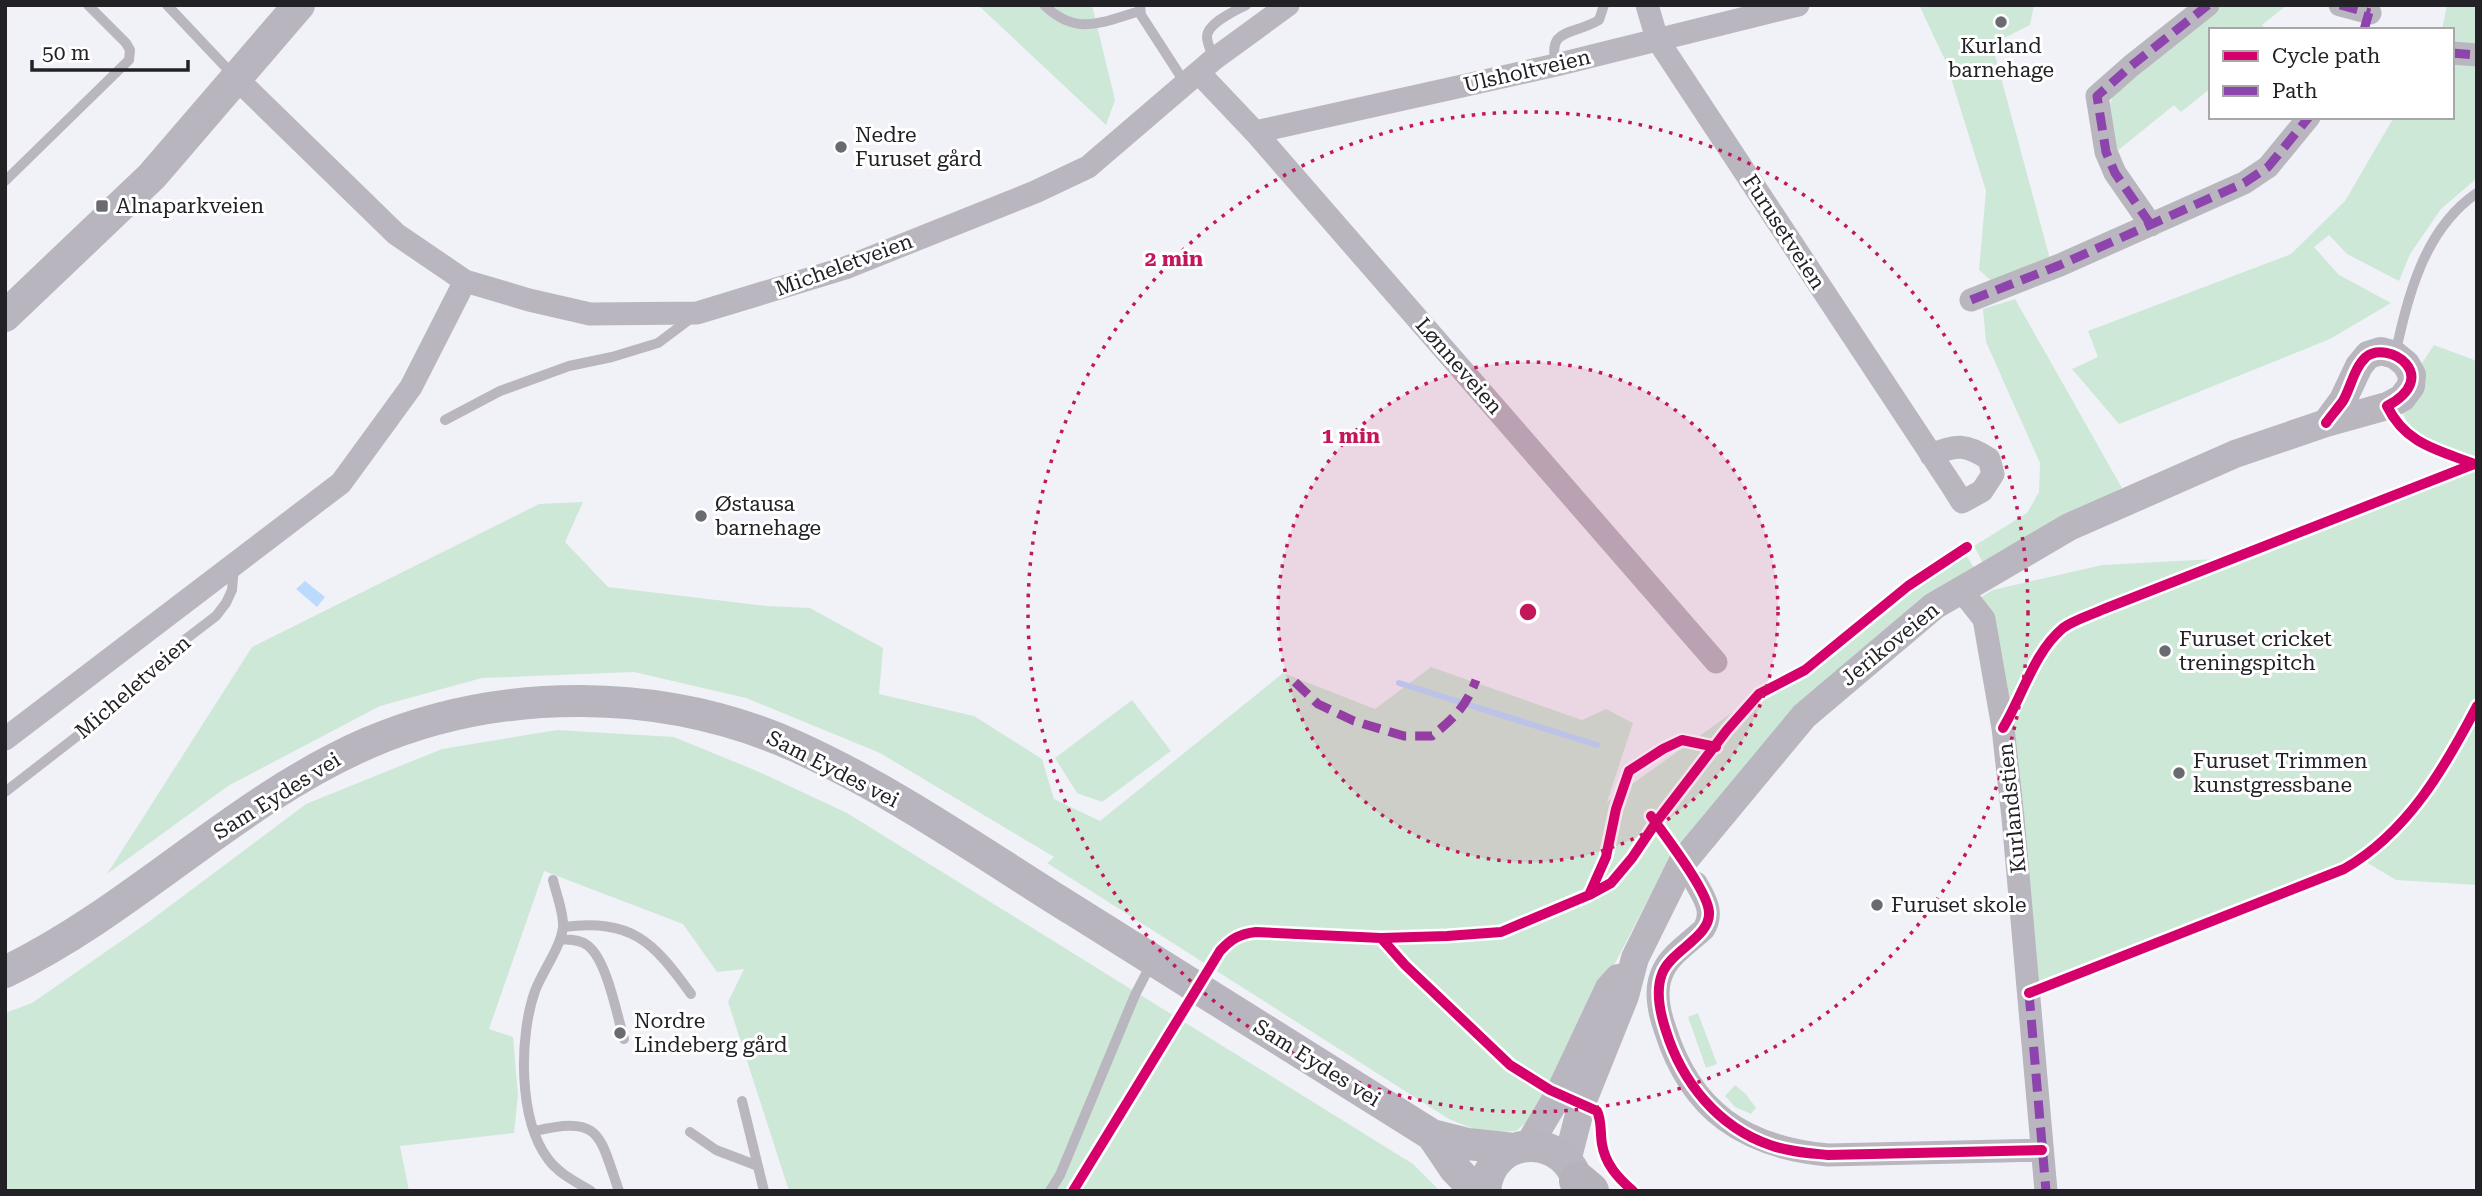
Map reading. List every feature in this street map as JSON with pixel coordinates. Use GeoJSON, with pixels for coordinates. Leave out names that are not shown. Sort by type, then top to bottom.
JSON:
{"type":"FeatureCollection","features":[{"type":"Feature","properties":{"kind":"main road"},"geometry":{"type":"LineString","coordinates":[[5,316],[152,176],[299,5]]}},
{"type":"Feature","properties":{"kind":"main road","name":"Sam Eydes vei"},"geometry":{"type":"LineString","coordinates":[[5,972],[69,938],[303,775],[371,742],[446,717],[492,708],[573,701],[663,708],[749,728],[831,763],[925,817],[1432,1136],[1468,1144],[1521,1147]]}},
{"type":"Feature","properties":{"kind":"main road","name":"Sam Eydes vei"},"geometry":{"type":"LineString","coordinates":[[1432,1136],[1455,1169],[1476,1191]]}},
{"type":"Feature","properties":{"kind":"main road","name":"Jerikoveien"},"geometry":{"type":"LineString","coordinates":[[1485,1191],[1488,1175],[1494,1164],[1521,1147],[1549,1149],[1579,1181]]}},
{"type":"Feature","properties":{"kind":"street","name":"Micheletveien"},"geometry":{"type":"LineString","coordinates":[[237,79],[396,234],[465,281],[590,314],[697,313],[845,268],[1088,167],[1200,72],[1288,5]]}},
{"type":"Feature","properties":{"kind":"street","name":"Furusetveien"},"geometry":{"type":"LineString","coordinates":[[1647,5],[1657,39],[1931,455]]}},
{"type":"Feature","properties":{"kind":"street","name":"Ulsholtveien"},"geometry":{"type":"LineString","coordinates":[[1255,132],[1556,65],[1798,5]]}},
{"type":"Feature","properties":{"kind":"street"},"geometry":{"type":"LineString","coordinates":[[2151,225],[2115,173],[2106,152],[2097,96],[2208,5]]}},
{"type":"Feature","properties":{"kind":"street"},"geometry":{"type":"LineString","coordinates":[[2340,5],[2368,16]]}},
{"type":"Feature","properties":{"kind":"street"},"geometry":{"type":"LineString","coordinates":[[2454,53],[2477,55]]}},
{"type":"Feature","properties":{"kind":"street","name":"Lønneveien"},"geometry":{"type":"LineString","coordinates":[[1200,72],[1716,662]]}},
{"type":"Feature","properties":{"kind":"street"},"geometry":{"type":"LineString","coordinates":[[1971,300],[2030,278],[2244,183],[2268,167],[2307,119]]}},
{"type":"Feature","properties":{"kind":"street","name":"Micheletveien"},"geometry":{"type":"LineString","coordinates":[[5,739],[341,483],[411,387],[465,281]]}},
{"type":"Feature","properties":{"kind":"street"},"geometry":{"type":"LineString","coordinates":[[2326,423],[2343,400],[2359,366],[2368,355],[2381,351],[2395,355]]}},
{"type":"Feature","properties":{"kind":"street","name":"Jerikoveien"},"geometry":{"type":"LineString","coordinates":[[1579,1181],[1582,1103],[1625,996],[1635,958],[1682,863],[1804,716],[1934,606],[2068,527],[2235,454],[2326,423],[2387,406],[2402,398],[2411,386],[2412,375],[2406,364],[2395,355]]}},
{"type":"Feature","properties":{"kind":"street","name":"Kurlandstien"},"geometry":{"type":"LineString","coordinates":[[1961,590],[1984,620],[2003,728],[2046,1191]]}},
{"type":"Feature","properties":{"kind":"street"},"geometry":{"type":"LineString","coordinates":[[1696,883],[1707,902],[1707,923],[1663,970],[1658,992],[1661,1015],[1672,1051],[1684,1076],[1701,1098],[1732,1126],[1772,1146],[1828,1155],[2042,1150]]}},
{"type":"Feature","properties":{"kind":"street","name":"Jerikoveien"},"geometry":{"type":"LineString","coordinates":[[1521,1147],[1559,1094],[1609,988],[1635,958]]}},
{"type":"Feature","properties":{"kind":"lane"},"geometry":{"type":"LineString","coordinates":[[5,181],[129,60],[131,50],[88,5]]}},
{"type":"Feature","properties":{"kind":"lane"},"geometry":{"type":"LineString","coordinates":[[167,5],[237,79]]}},
{"type":"Feature","properties":{"kind":"lane"},"geometry":{"type":"LineString","coordinates":[[1044,5],[1056,17],[1070,24],[1083,26],[1140,8],[1200,72]]}},
{"type":"Feature","properties":{"kind":"lane"},"geometry":{"type":"LineString","coordinates":[[1200,72],[1210,30],[1222,18],[1246,5]]}},
{"type":"Feature","properties":{"kind":"lane"},"geometry":{"type":"LineString","coordinates":[[1556,65],[1552,50],[1554,41],[1599,20],[1604,5]]}},
{"type":"Feature","properties":{"kind":"lane"},"geometry":{"type":"LineString","coordinates":[[2395,355],[2408,295],[2421,263],[2440,232],[2464,202],[2477,193]]}},
{"type":"Feature","properties":{"kind":"lane"},"geometry":{"type":"LineString","coordinates":[[445,420],[500,391],[557,370],[658,343],[697,313]]}},
{"type":"Feature","properties":{"kind":"lane","name":"Micheletveien"},"geometry":{"type":"LineString","coordinates":[[5,792],[107,713],[182,642],[216,615],[232,590],[234,564]]}},
{"type":"Feature","properties":{"kind":"lane"},"geometry":{"type":"LineString","coordinates":[[552,880],[562,933],[532,1001],[524,1040],[526,1097],[535,1132],[547,1158],[559,1170],[591,1191]]}},
{"type":"Feature","properties":{"kind":"lane"},"geometry":{"type":"LineString","coordinates":[[562,933],[591,924],[609,926],[637,936],[672,967],[691,994]]}},
{"type":"Feature","properties":{"kind":"lane"},"geometry":{"type":"LineString","coordinates":[[562,933],[593,950],[599,960],[624,1039]]}},
{"type":"Feature","properties":{"kind":"lane"},"geometry":{"type":"LineString","coordinates":[[1050,1191],[1135,995],[1153,960]]}},
{"type":"Feature","properties":{"kind":"lane"},"geometry":{"type":"LineString","coordinates":[[742,1101],[764,1191]]}},
{"type":"Feature","properties":{"kind":"lane"},"geometry":{"type":"LineString","coordinates":[[535,1132],[570,1124],[592,1129],[600,1138],[619,1191]]}},
{"type":"Feature","properties":{"kind":"lane"},"geometry":{"type":"LineString","coordinates":[[690,1132],[716,1150],[758,1166]]}},
{"type":"Feature","properties":{"kind":"green space"},"geometry":{"type":"Polygon","coordinates":[[[978,5],[1092,5],[1115,100],[1106,125],[978,5]]]}},
{"type":"Feature","properties":{"kind":"green space"},"geometry":{"type":"Polygon","coordinates":[[[1919,5],[2034,5],[2030,25],[1992,44],[2051,263],[1994,283],[1979,270],[1986,191],[1946,62],[1919,5]]]}},
{"type":"Feature","properties":{"kind":"green space"},"geometry":{"type":"Polygon","coordinates":[[[2222,5],[2287,5],[2262,25],[2265,28],[2209,28],[2209,90],[2181,112],[2174,105],[2116,152],[2108,110],[2115,91],[2222,5]]]}},
{"type":"Feature","properties":{"kind":"green space"},"geometry":{"type":"Polygon","coordinates":[[[2447,5],[2477,5],[2477,178],[2441,209],[2410,254],[2399,281],[2347,254],[2329,235],[2314,247],[2339,275],[2391,303],[2330,339],[2119,424],[2072,369],[2098,357],[2088,331],[2291,254],[2345,201],[2393,119],[2454,119],[2454,28],[2442,28],[2447,5]]]}},
{"type":"Feature","properties":{"kind":"green space"},"geometry":{"type":"Polygon","coordinates":[[[2015,299],[2122,488],[1983,563],[1974,546],[2027,513],[2039,492],[2040,463],[1986,342],[1983,309],[2015,299]]]}},
{"type":"Feature","properties":{"kind":"green space"},"geometry":{"type":"Polygon","coordinates":[[[2434,345],[2477,361],[2477,460],[2415,437],[2402,412],[2420,366],[2434,345]]]}},
{"type":"Feature","properties":{"kind":"green space"},"geometry":{"type":"Polygon","coordinates":[[[2477,465],[2477,885],[2396,880],[2361,859],[2344,869],[2029,993],[2013,818],[1971,603],[1993,590],[2102,565],[2235,558],[2477,465]]]}},
{"type":"Feature","properties":{"kind":"green space"},"geometry":{"type":"Polygon","coordinates":[[[583,502],[565,542],[608,587],[767,606],[810,608],[883,648],[879,694],[974,716],[1042,759],[1054,799],[1100,821],[1283,673],[1375,709],[1431,667],[1582,720],[1606,709],[1633,723],[1607,802],[1962,548],[1974,568],[1664,869],[1536,1115],[1516,1131],[1484,1133],[1449,1119],[1047,863],[1054,857],[880,753],[746,698],[634,672],[482,678],[380,706],[228,786],[107,874],[252,647],[539,504],[583,502]]]}},
{"type":"Feature","properties":{"kind":"green space"},"geometry":{"type":"Polygon","coordinates":[[[1132,700],[1171,751],[1102,802],[1077,793],[1055,758],[1132,700]]]}},
{"type":"Feature","properties":{"kind":"green space"},"geometry":{"type":"Polygon","coordinates":[[[557,730],[674,737],[757,771],[847,813],[1413,1164],[1440,1191],[789,1191],[728,1002],[744,969],[717,972],[683,924],[544,871],[489,1029],[513,1037],[518,1095],[514,1133],[400,1146],[409,1191],[5,1191],[5,1013],[32,1003],[147,923],[306,804],[442,749],[557,730]]]}},
{"type":"Feature","properties":{"kind":"green space"},"geometry":{"type":"Polygon","coordinates":[[[1698,1013],[1717,1064],[1706,1068],[1688,1017],[1698,1013]]]}},
{"type":"Feature","properties":{"kind":"green space"},"geometry":{"type":"Polygon","coordinates":[[[1735,1085],[1756,1108],[1751,1114],[1735,1107],[1725,1096],[1735,1085]]]}},
{"type":"Feature","properties":{"kind":"water"},"geometry":{"type":"Polygon","coordinates":[[[305,581],[325,597],[317,607],[296,589],[305,581]]]}},
{"type":"Feature","properties":{"kind":"waterway"},"geometry":{"type":"LineString","coordinates":[[1399,683],[1597,745]]}},
{"type":"Feature","properties":{"kind":"marked path"},"geometry":{"type":"LineString","coordinates":[[2151,225],[2115,173],[2106,152],[2097,96],[2208,5]]}},
{"type":"Feature","properties":{"kind":"marked path"},"geometry":{"type":"LineString","coordinates":[[2340,5],[2370,13]]}},
{"type":"Feature","properties":{"kind":"marked path"},"geometry":{"type":"LineString","coordinates":[[2365,28],[2371,5]]}},
{"type":"Feature","properties":{"kind":"marked path"},"geometry":{"type":"LineString","coordinates":[[2454,53],[2477,55]]}},
{"type":"Feature","properties":{"kind":"marked path"},"geometry":{"type":"LineString","coordinates":[[1971,300],[2060,265],[2244,183],[2268,167],[2307,119]]}},
{"type":"Feature","properties":{"kind":"marked path"},"geometry":{"type":"LineString","coordinates":[[1295,682],[1318,704],[1354,721],[1404,736],[1432,736],[1458,711],[1468,698],[1476,680]]}},
{"type":"Feature","properties":{"kind":"marked path"},"geometry":{"type":"LineString","coordinates":[[2029,993],[2046,1191]]}},
{"type":"Feature","properties":{"kind":"cycle path"},"geometry":{"type":"LineString","coordinates":[[2326,423],[2343,401],[2362,361],[2376,353],[2386,353],[2406,364],[2411,373],[2410,383],[2403,395],[2387,406],[2395,419],[2404,430],[2425,445],[2477,465]]}},
{"type":"Feature","properties":{"kind":"cycle path"},"geometry":{"type":"LineString","coordinates":[[2003,728],[2044,649],[2067,625],[2474,464]]}},
{"type":"Feature","properties":{"kind":"cycle path"},"geometry":{"type":"LineString","coordinates":[[1073,1191],[1220,951],[1232,940],[1256,932],[1381,938],[1501,932],[1589,895],[1611,883],[1727,730],[1759,694],[1805,670],[1908,586],[1967,547]]}},
{"type":"Feature","properties":{"kind":"cycle path"},"geometry":{"type":"LineString","coordinates":[[2029,993],[2344,869],[2387,837],[2422,798],[2477,706]]}},
{"type":"Feature","properties":{"kind":"cycle path"},"geometry":{"type":"LineString","coordinates":[[1589,895],[1606,857],[1616,809],[1629,771],[1682,740],[1716,747]]}},
{"type":"Feature","properties":{"kind":"cycle path"},"geometry":{"type":"LineString","coordinates":[[1651,816],[1694,878],[1707,903],[1708,921],[1704,929],[1666,966],[1660,981],[1659,995],[1660,1010],[1673,1050],[1692,1085],[1718,1114],[1751,1137],[1777,1147],[1806,1153],[1828,1155],[2042,1150]]}},
{"type":"Feature","properties":{"kind":"cycle path"},"geometry":{"type":"LineString","coordinates":[[1381,938],[1405,965],[1510,1065],[1550,1090],[1597,1111],[1606,1158],[1617,1176],[1633,1191]]}},
{"type":"Feature","properties":{"kind":"place","name":"Kurland barnehage"},"geometry":{"type":"Point","coordinates":[2001,22]}},
{"type":"Feature","properties":{"kind":"place","name":"Nedre Furuset gård"},"geometry":{"type":"Point","coordinates":[841,147]}},
{"type":"Feature","properties":{"kind":"place","name":"Alnaparkveien"},"geometry":{"type":"Point","coordinates":[102,206]}},
{"type":"Feature","properties":{"kind":"place","name":"Østausa barnehage"},"geometry":{"type":"Point","coordinates":[701,516]}},
{"type":"Feature","properties":{"kind":"place","name":"Furuset cricket treningspitch"},"geometry":{"type":"Point","coordinates":[2165,651]}},
{"type":"Feature","properties":{"kind":"place","name":"Furuset Trimmen kunstgressbane"},"geometry":{"type":"Point","coordinates":[2179,773]}},
{"type":"Feature","properties":{"kind":"place","name":"Furuset skole"},"geometry":{"type":"Point","coordinates":[1877,905]}},
{"type":"Feature","properties":{"kind":"place","name":"Nordre Lindeberg gård"},"geometry":{"type":"Point","coordinates":[620,1033]}}]}
